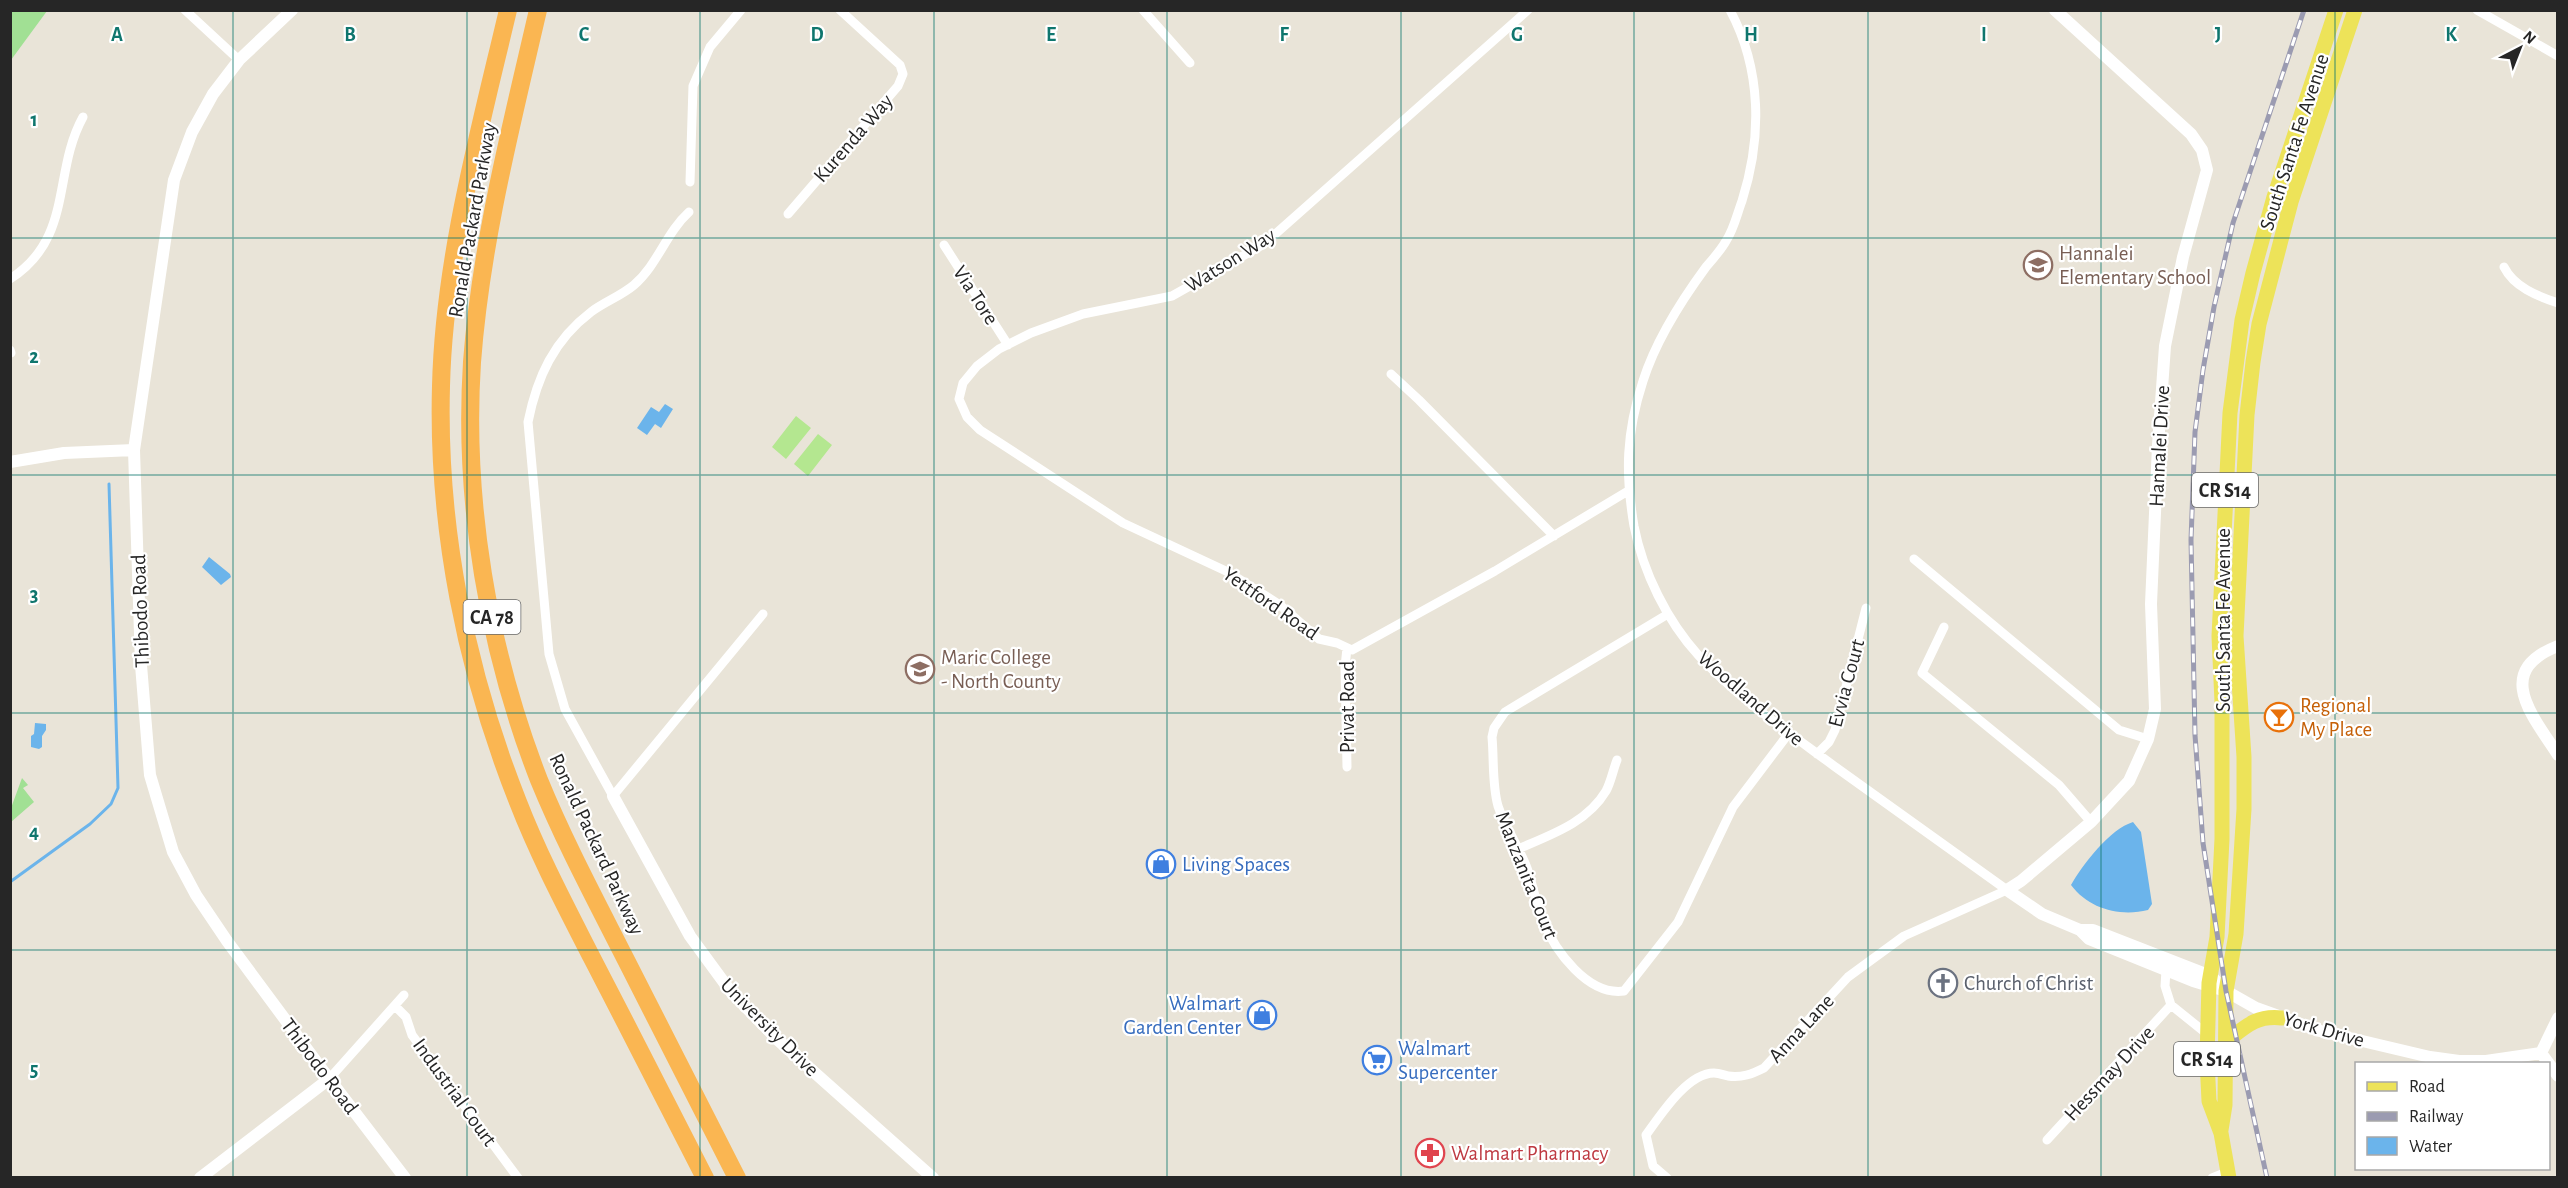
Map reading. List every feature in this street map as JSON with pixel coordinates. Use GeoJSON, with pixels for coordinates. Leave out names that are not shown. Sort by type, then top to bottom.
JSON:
{"type":"FeatureCollection","features":[{"type":"Feature","properties":{"kind":"highway","name":"Ronald Packard Parkway"},"geometry":{"type":"LineString","coordinates":[[508,10],[449,292],[441,386],[445,504],[458,597],[473,667],[493,734],[536,846],[705,1178]]}},
{"type":"Feature","properties":{"kind":"highway","name":"Ronald Packard Parkway"},"geometry":{"type":"LineString","coordinates":[[538,10],[507,143],[482,272],[472,363],[471,438],[475,495],[492,622],[519,724],[558,824],[737,1178]]}},
{"type":"Feature","properties":{"kind":"main road","name":"South Santa Fe Avenue"},"geometry":{"type":"LineString","coordinates":[[2228,1175],[2221,1133],[2209,1101],[2207,1034],[2210,981],[2217,937],[2222,839],[2219,636],[2230,413],[2244,311],[2274,197],[2336,10]]}},
{"type":"Feature","properties":{"kind":"main road","name":"South Santa Fe Avenue"},"geometry":{"type":"LineString","coordinates":[[2221,1133],[2225,1105],[2226,991],[2236,934],[2244,809],[2244,757],[2236,636],[2246,434],[2253,362],[2259,324],[2291,202],[2355,10]]}},
{"type":"Feature","properties":{"kind":"main road"},"geometry":{"type":"LineString","coordinates":[[2222,744],[2236,792],[2236,840],[2226,991]]}},
{"type":"Feature","properties":{"kind":"main road"},"geometry":{"type":"LineString","coordinates":[[2227,1041],[2247,1025],[2263,1017],[2282,1018]]}},
{"type":"Feature","properties":{"kind":"street"},"geometry":{"type":"LineString","coordinates":[[185,10],[239,60]]}},
{"type":"Feature","properties":{"kind":"street","name":"Thibodo Road"},"geometry":{"type":"LineString","coordinates":[[292,10],[239,60],[213,94],[192,132],[174,180],[134,450],[141,665],[150,775],[173,852],[196,895],[227,941],[405,1178]]}},
{"type":"Feature","properties":{"kind":"street"},"geometry":{"type":"LineString","coordinates":[[690,182],[693,86],[710,47],[741,10]]}},
{"type":"Feature","properties":{"kind":"street","name":"Kurenda Way"},"geometry":{"type":"LineString","coordinates":[[788,214],[898,86],[903,74],[900,65],[840,10]]}},
{"type":"Feature","properties":{"kind":"street"},"geometry":{"type":"LineString","coordinates":[[1143,10],[1190,63]]}},
{"type":"Feature","properties":{"kind":"street","name":"Watson Way"},"geometry":{"type":"LineString","coordinates":[[959,399],[963,383],[977,366],[1031,333],[1083,314],[1172,296],[1264,244],[1528,10]]}},
{"type":"Feature","properties":{"kind":"street","name":"Woodland Drive"},"geometry":{"type":"LineString","coordinates":[[1730,10],[1736,21],[1754,77],[1756,116],[1751,171],[1733,227],[1725,243],[1669,322],[1643,379],[1631,427],[1627,472],[1628,491],[1639,551],[1668,614],[1698,655],[1732,688],[1817,754],[2042,914],[2080,930],[2089,939],[2166,970],[2210,981]]}},
{"type":"Feature","properties":{"kind":"street","name":"Hannalei Drive"},"geometry":{"type":"LineString","coordinates":[[2007,890],[2021,881],[2091,822],[2129,781],[2148,739],[2155,709],[2151,604],[2158,445],[2166,346],[2182,257],[2207,170],[2202,150],[2191,134],[2055,10]]}},
{"type":"Feature","properties":{"kind":"street"},"geometry":{"type":"LineString","coordinates":[[2477,10],[2558,56]]}},
{"type":"Feature","properties":{"kind":"street"},"geometry":{"type":"LineString","coordinates":[[10,279],[23,271],[39,255],[56,220],[73,134],[82,117]]}},
{"type":"Feature","properties":{"kind":"street","name":"University Drive"},"geometry":{"type":"LineString","coordinates":[[688,212],[676,224],[660,255],[634,285],[590,313],[562,340],[550,357],[534,390],[528,422],[549,654],[565,709],[690,936],[731,992],[778,1041],[933,1178]]}},
{"type":"Feature","properties":{"kind":"street","name":"Via Tore"},"geometry":{"type":"LineString","coordinates":[[944,244],[1008,345]]}},
{"type":"Feature","properties":{"kind":"street"},"geometry":{"type":"LineString","coordinates":[[2504,267],[2509,276],[2526,290],[2558,303]]}},
{"type":"Feature","properties":{"kind":"street"},"geometry":{"type":"LineString","coordinates":[[1391,374],[1554,536]]}},
{"type":"Feature","properties":{"kind":"street","name":"Yettford Road"},"geometry":{"type":"LineString","coordinates":[[959,399],[967,417],[980,430],[1123,523],[1221,568],[1280,605],[1319,639],[1347,648]]}},
{"type":"Feature","properties":{"kind":"street"},"geometry":{"type":"LineString","coordinates":[[10,462],[64,453],[134,450]]}},
{"type":"Feature","properties":{"kind":"street"},"geometry":{"type":"LineString","coordinates":[[1347,648],[1352,650],[1380,636],[1628,491]]}},
{"type":"Feature","properties":{"kind":"street"},"geometry":{"type":"LineString","coordinates":[[1914,559],[2119,730],[2148,739]]}},
{"type":"Feature","properties":{"kind":"street","name":"Evvia Court"},"geometry":{"type":"LineString","coordinates":[[1817,754],[1829,742],[1835,730],[1866,608]]}},
{"type":"Feature","properties":{"kind":"street"},"geometry":{"type":"LineString","coordinates":[[613,796],[763,614]]}},
{"type":"Feature","properties":{"kind":"street","name":"Manzanita Court"},"geometry":{"type":"LineString","coordinates":[[1668,614],[1505,712],[1494,728],[1492,737],[1498,805],[1527,868],[1543,921],[1560,951],[1576,970],[1600,988],[1611,992],[1624,991],[1678,922],[1733,807],[1789,733]]}},
{"type":"Feature","properties":{"kind":"street"},"geometry":{"type":"LineString","coordinates":[[1944,627],[1922,673],[2059,785],[2091,822]]}},
{"type":"Feature","properties":{"kind":"street"},"geometry":{"type":"LineString","coordinates":[[2558,646],[2541,653],[2528,665],[2521,681],[2522,695],[2558,755]]}},
{"type":"Feature","properties":{"kind":"street","name":"Privat Road"},"geometry":{"type":"LineString","coordinates":[[1347,648],[1345,668],[1347,767]]}},
{"type":"Feature","properties":{"kind":"street"},"geometry":{"type":"LineString","coordinates":[[1518,849],[1569,826],[1586,815],[1606,790],[1617,760]]}},
{"type":"Feature","properties":{"kind":"street","name":"Anna Lane"},"geometry":{"type":"LineString","coordinates":[[1667,1178],[1653,1166],[1647,1135],[1672,1100],[1698,1078],[1714,1073],[1731,1077],[1750,1075],[1764,1068],[1848,977],[1904,936],[2007,890]]}},
{"type":"Feature","properties":{"kind":"street","name":"Woodland Drive"},"geometry":{"type":"LineString","coordinates":[[2080,930],[2093,930],[2210,981],[2226,991]]}},
{"type":"Feature","properties":{"kind":"street","name":"Hessmay Drive"},"geometry":{"type":"LineString","coordinates":[[2166,970],[2165,987],[2171,1005],[2207,1034]]}},
{"type":"Feature","properties":{"kind":"street","name":"York Drive"},"geometry":{"type":"LineString","coordinates":[[2226,991],[2256,1008],[2320,1031],[2430,1057],[2458,1061],[2486,1060],[2541,1053]]}},
{"type":"Feature","properties":{"kind":"street"},"geometry":{"type":"LineString","coordinates":[[200,1178],[329,1079],[404,995]]}},
{"type":"Feature","properties":{"kind":"street","name":"Hessmay Drive"},"geometry":{"type":"LineString","coordinates":[[2048,1140],[2171,1005]]}},
{"type":"Feature","properties":{"kind":"street","name":"Industrial Court"},"geometry":{"type":"LineString","coordinates":[[395,1006],[405,1017],[412,1035],[518,1178]]}},
{"type":"Feature","properties":{"kind":"street"},"geometry":{"type":"LineString","coordinates":[[2548,1062],[2541,1053],[2558,1018]]}},
{"type":"Feature","properties":{"kind":"street"},"geometry":{"type":"LineString","coordinates":[[2212,1178],[2228,1175]]}},
{"type":"Feature","properties":{"kind":"green space"},"geometry":{"type":"Polygon","coordinates":[[[10,11],[47,11],[11,60],[10,11]]]}},
{"type":"Feature","properties":{"kind":"green space"},"geometry":{"type":"Polygon","coordinates":[[[796,416],[811,428],[786,459],[772,447],[796,416]]]}},
{"type":"Feature","properties":{"kind":"green space"},"geometry":{"type":"Polygon","coordinates":[[[818,434],[832,445],[808,476],[794,464],[818,434]]]}},
{"type":"Feature","properties":{"kind":"green space"},"geometry":{"type":"Polygon","coordinates":[[[22,778],[28,785],[23,788],[34,802],[11,822],[11,808],[22,778]]]}},
{"type":"Feature","properties":{"kind":"water"},"geometry":{"type":"Polygon","coordinates":[[[665,404],[673,409],[661,428],[655,424],[647,435],[637,428],[651,407],[659,412],[665,404]]]}},
{"type":"Feature","properties":{"kind":"water"},"geometry":{"type":"Polygon","coordinates":[[[209,557],[230,574],[231,577],[221,585],[202,567],[209,557]]]}},
{"type":"Feature","properties":{"kind":"water"},"geometry":{"type":"Polygon","coordinates":[[[35,723],[46,724],[46,730],[42,736],[42,747],[39,749],[31,747],[31,736],[34,734],[35,723]]]}},
{"type":"Feature","properties":{"kind":"water"},"geometry":{"type":"Polygon","coordinates":[[[2133,822],[2141,832],[2152,904],[2148,910],[2137,912],[2106,909],[2087,900],[2071,885],[2106,839],[2133,822]]]}},
{"type":"Feature","properties":{"kind":"waterway"},"geometry":{"type":"LineString","coordinates":[[10,882],[90,824],[111,804],[118,788],[109,484]]}},
{"type":"Feature","properties":{"kind":"railway"},"geometry":{"type":"LineString","coordinates":[[2267,1178],[2226,991],[2203,843],[2195,735],[2191,540],[2195,432],[2214,307],[2233,223],[2304,10]]}},
{"type":"Feature","properties":{"kind":"place","name":"Hannalei Elementary School"},"geometry":{"type":"Point","coordinates":[2038,265]}},
{"type":"Feature","properties":{"kind":"place","name":"Maric College - North County"},"geometry":{"type":"Point","coordinates":[920,669]}},
{"type":"Feature","properties":{"kind":"place","name":"Regional My Place"},"geometry":{"type":"Point","coordinates":[2279,717]}},
{"type":"Feature","properties":{"kind":"place","name":"Living Spaces"},"geometry":{"type":"Point","coordinates":[1161,864]}},
{"type":"Feature","properties":{"kind":"place","name":"Church of Christ"},"geometry":{"type":"Point","coordinates":[1943,983]}},
{"type":"Feature","properties":{"kind":"place","name":"Walmart Garden Center"},"geometry":{"type":"Point","coordinates":[1262,1015]}},
{"type":"Feature","properties":{"kind":"place","name":"Walmart Supercenter"},"geometry":{"type":"Point","coordinates":[1377,1060]}},
{"type":"Feature","properties":{"kind":"place","name":"Walmart Pharmacy"},"geometry":{"type":"Point","coordinates":[1430,1153]}}]}
